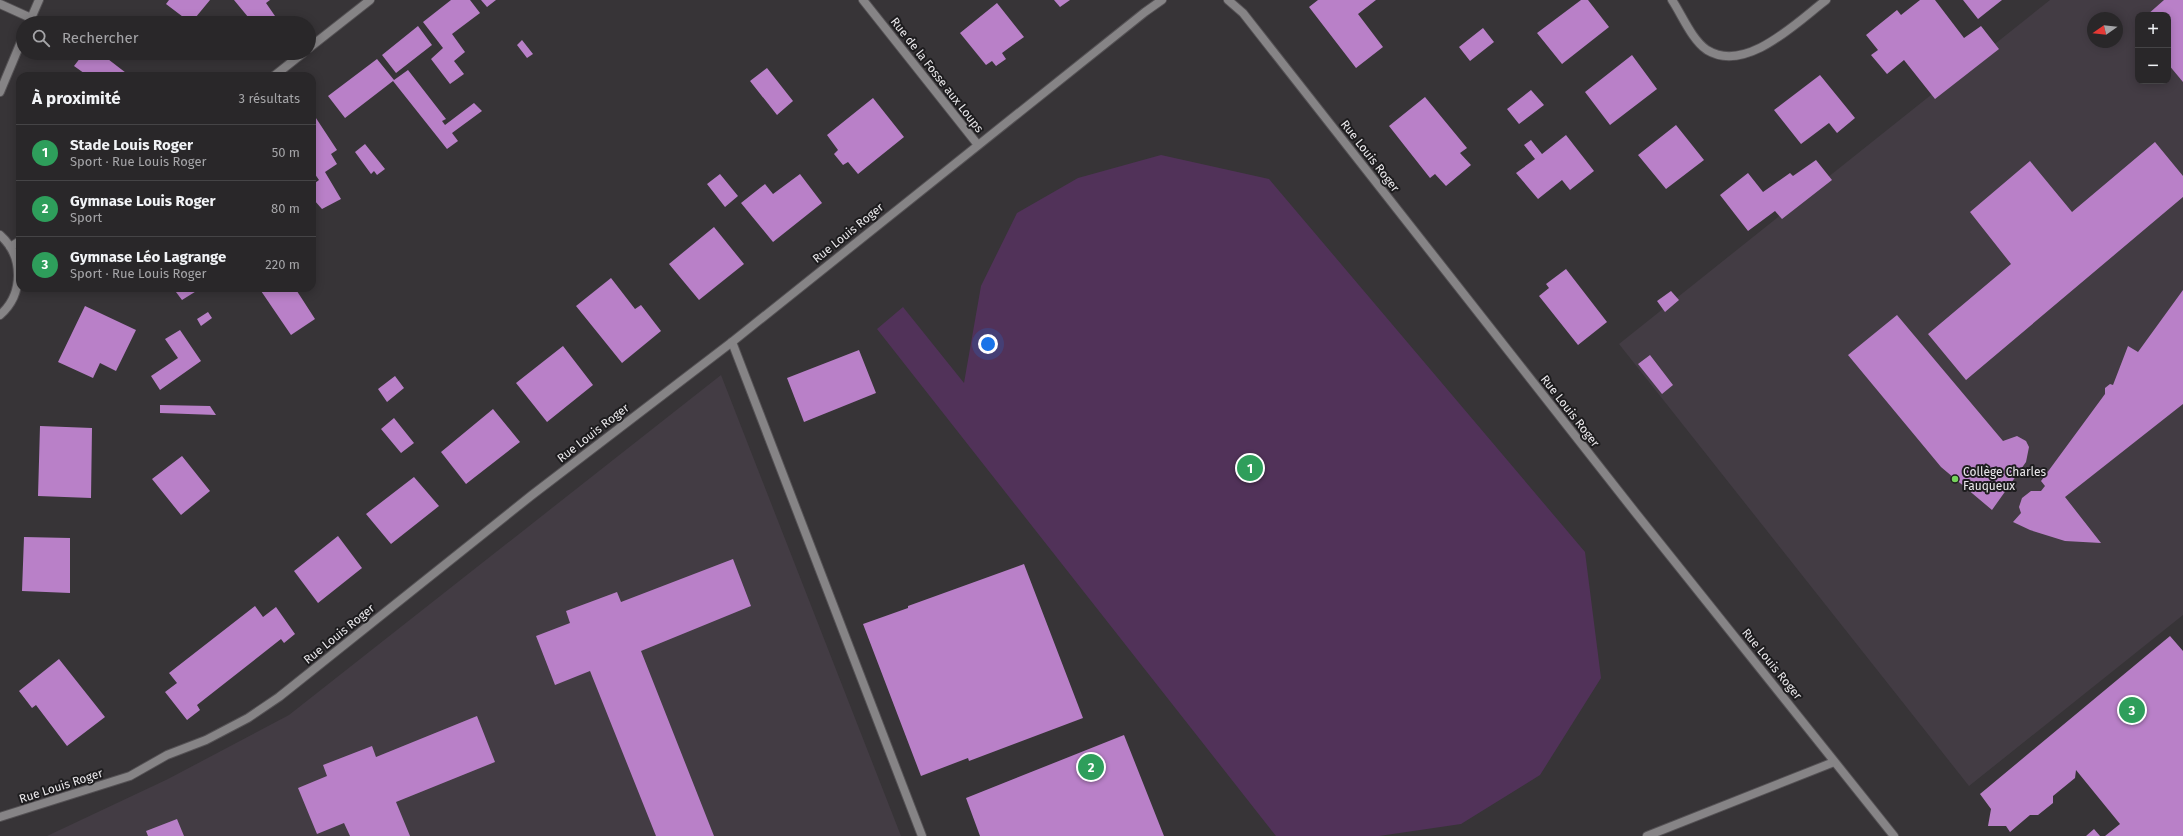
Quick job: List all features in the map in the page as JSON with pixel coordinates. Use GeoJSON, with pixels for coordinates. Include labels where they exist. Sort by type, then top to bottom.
{"type":"FeatureCollection","features":[{"type":"Feature","properties":{"kind":"street"},"geometry":{"type":"LineString","coordinates":[[32,16],[39,0]]}},
{"type":"Feature","properties":{"kind":"street"},"geometry":{"type":"LineString","coordinates":[[316,42],[370,0]]}},
{"type":"Feature","properties":{"kind":"street","name":"Rue de la Fosse aux Loups"},"geometry":{"type":"LineString","coordinates":[[863,0],[978,145]]}},
{"type":"Feature","properties":{"kind":"street","name":"Rue Louis Roger"},"geometry":{"type":"LineString","coordinates":[[0,817],[130,776],[167,755],[206,740],[248,718],[314,670],[532,495],[732,342],[1162,0]]}},
{"type":"Feature","properties":{"kind":"street","name":"Rue Louis Roger"},"geometry":{"type":"LineString","coordinates":[[1228,0],[1243,13],[1584,448],[1894,836]]}},
{"type":"Feature","properties":{"kind":"street"},"geometry":{"type":"LineString","coordinates":[[1672,0],[1697,39],[1707,50],[1721,55],[1733,56],[1748,54],[1766,45],[1826,0]]}},
{"type":"Feature","properties":{"kind":"street"},"geometry":{"type":"LineString","coordinates":[[0,4],[21,16]]}},
{"type":"Feature","properties":{"kind":"street"},"geometry":{"type":"LineString","coordinates":[[0,92],[16,54]]}},
{"type":"Feature","properties":{"kind":"street"},"geometry":{"type":"LineString","coordinates":[[279,72],[294,60]]}},
{"type":"Feature","properties":{"kind":"street"},"geometry":{"type":"LineString","coordinates":[[0,235],[10,247],[16,260]]}},
{"type":"Feature","properties":{"kind":"street"},"geometry":{"type":"LineString","coordinates":[[10,247],[16,243]]}},
{"type":"Feature","properties":{"kind":"street"},"geometry":{"type":"LineString","coordinates":[[0,315],[13,300],[16,289]]}},
{"type":"Feature","properties":{"kind":"street"},"geometry":{"type":"LineString","coordinates":[[732,342],[922,836]]}},
{"type":"Feature","properties":{"kind":"street"},"geometry":{"type":"LineString","coordinates":[[1647,836],[1834,762]]}},
{"type":"Feature","properties":{"kind":"shaded area","name":"Collège Charles Fauqueux"},"geometry":{"type":"Polygon","coordinates":[[[2050,0],[2183,0],[2183,615],[1969,786],[1619,344],[2050,0]]]}},
{"type":"Feature","properties":{"kind":"shaded area"},"geometry":{"type":"Polygon","coordinates":[[[1161,155],[1269,179],[1585,552],[1601,678],[1540,775],[1461,824],[1379,836],[1276,836],[877,329],[903,307],[964,383],[981,286],[1017,213],[1078,178],[1161,155]]]}},
{"type":"Feature","properties":{"kind":"shaded area"},"geometry":{"type":"Polygon","coordinates":[[[721,375],[901,836],[47,836],[168,779],[289,715],[721,375]]]}},
{"type":"Feature","properties":{"kind":"building"},"geometry":{"type":"Polygon","coordinates":[[[169,0],[210,0],[197,16],[182,16],[166,4],[169,0]]]}},
{"type":"Feature","properties":{"kind":"building"},"geometry":{"type":"Polygon","coordinates":[[[234,0],[270,0],[266,3],[275,16],[247,16],[234,0]]]}},
{"type":"Feature","properties":{"kind":"building"},"geometry":{"type":"Polygon","coordinates":[[[451,0],[470,0],[480,13],[452,34],[465,52],[454,61],[464,74],[450,84],[431,59],[443,48],[423,22],[451,0]]]}},
{"type":"Feature","properties":{"kind":"building"},"geometry":{"type":"Polygon","coordinates":[[[481,0],[496,0],[487,7],[481,0]]]}},
{"type":"Feature","properties":{"kind":"building"},"geometry":{"type":"Polygon","coordinates":[[[1054,0],[1070,0],[1060,7],[1054,0]]]}},
{"type":"Feature","properties":{"kind":"building"},"geometry":{"type":"Polygon","coordinates":[[[1318,0],[1376,0],[1358,14],[1383,47],[1356,68],[1309,7],[1318,0]]]}},
{"type":"Feature","properties":{"kind":"building"},"geometry":{"type":"Polygon","coordinates":[[[1581,0],[1588,0],[1609,27],[1562,64],[1537,33],[1581,0]]]}},
{"type":"Feature","properties":{"kind":"building"},"geometry":{"type":"Polygon","coordinates":[[[1920,0],[1935,0],[1964,38],[1981,26],[1999,49],[1935,99],[1904,60],[1887,74],[1871,55],[1878,50],[1866,35],[1897,10],[1901,15],[1920,0]]]}},
{"type":"Feature","properties":{"kind":"building"},"geometry":{"type":"Polygon","coordinates":[[[1963,0],[2002,0],[1978,19],[1963,0]]]}},
{"type":"Feature","properties":{"kind":"building"},"geometry":{"type":"Polygon","coordinates":[[[2164,0],[2183,0],[2183,82],[2171,68],[2171,12],[2150,12],[2164,0]]]}},
{"type":"Feature","properties":{"kind":"building"},"geometry":{"type":"Polygon","coordinates":[[[997,3],[1024,37],[1002,53],[1006,59],[996,66],[992,61],[986,65],[960,33],[997,3]]]}},
{"type":"Feature","properties":{"kind":"building"},"geometry":{"type":"Polygon","coordinates":[[[418,26],[432,45],[396,73],[382,55],[418,26]]]}},
{"type":"Feature","properties":{"kind":"building"},"geometry":{"type":"Polygon","coordinates":[[[1483,28],[1494,42],[1470,61],[1459,47],[1483,28]]]}},
{"type":"Feature","properties":{"kind":"building"},"geometry":{"type":"Polygon","coordinates":[[[522,40],[533,54],[527,58],[517,45],[522,40]]]}},
{"type":"Feature","properties":{"kind":"building"},"geometry":{"type":"Polygon","coordinates":[[[1632,55],[1657,89],[1610,125],[1585,92],[1632,55]]]}},
{"type":"Feature","properties":{"kind":"building"},"geometry":{"type":"Polygon","coordinates":[[[377,59],[394,80],[408,70],[446,119],[442,121],[445,125],[474,103],[482,111],[452,133],[458,141],[447,149],[393,81],[345,118],[328,96],[377,59]]]}},
{"type":"Feature","properties":{"kind":"building"},"geometry":{"type":"Polygon","coordinates":[[[79,60],[109,60],[125,72],[82,72],[74,66],[79,60]]]}},
{"type":"Feature","properties":{"kind":"building"},"geometry":{"type":"Polygon","coordinates":[[[767,68],[793,101],[777,115],[750,81],[767,68]]]}},
{"type":"Feature","properties":{"kind":"building"},"geometry":{"type":"Polygon","coordinates":[[[1820,75],[1855,118],[1837,133],[1829,123],[1801,144],[1774,110],[1820,75]]]}},
{"type":"Feature","properties":{"kind":"building"},"geometry":{"type":"Polygon","coordinates":[[[1531,90],[1544,105],[1519,124],[1507,109],[1531,90]]]}},
{"type":"Feature","properties":{"kind":"building"},"geometry":{"type":"Polygon","coordinates":[[[1425,97],[1467,148],[1460,153],[1471,165],[1446,186],[1435,174],[1430,178],[1389,126],[1425,97]]]}},
{"type":"Feature","properties":{"kind":"building"},"geometry":{"type":"Polygon","coordinates":[[[873,98],[904,137],[858,174],[848,162],[843,165],[834,154],[838,150],[827,135],[873,98]]]}},
{"type":"Feature","properties":{"kind":"building"},"geometry":{"type":"Polygon","coordinates":[[[316,118],[337,150],[331,154],[337,164],[325,172],[341,199],[322,209],[316,202],[316,182],[319,180],[316,176],[316,118]]]}},
{"type":"Feature","properties":{"kind":"building"},"geometry":{"type":"Polygon","coordinates":[[[1676,125],[1704,160],[1666,189],[1638,155],[1676,125]]]}},
{"type":"Feature","properties":{"kind":"building"},"geometry":{"type":"Polygon","coordinates":[[[1566,135],[1594,171],[1570,190],[1562,180],[1538,199],[1516,173],[1535,159],[1524,145],[1531,140],[1542,154],[1566,135]]]}},
{"type":"Feature","properties":{"kind":"building"},"geometry":{"type":"Polygon","coordinates":[[[2155,142],[2183,176],[2183,197],[1966,380],[1928,334],[2011,264],[1970,212],[2030,161],[2072,212],[2155,142]]]}},
{"type":"Feature","properties":{"kind":"building"},"geometry":{"type":"Polygon","coordinates":[[[365,144],[385,169],[377,175],[374,171],[371,174],[355,152],[365,144]]]}},
{"type":"Feature","properties":{"kind":"building"},"geometry":{"type":"Polygon","coordinates":[[[1816,160],[1832,180],[1782,219],[1775,211],[1748,231],[1720,195],[1748,173],[1763,192],[1790,173],[1793,176],[1816,160]]]}},
{"type":"Feature","properties":{"kind":"building"},"geometry":{"type":"Polygon","coordinates":[[[720,174],[738,196],[725,207],[707,184],[720,174]]]}},
{"type":"Feature","properties":{"kind":"building"},"geometry":{"type":"Polygon","coordinates":[[[800,174],[822,203],[773,242],[741,203],[765,184],[773,194],[800,174]]]}},
{"type":"Feature","properties":{"kind":"building"},"geometry":{"type":"Polygon","coordinates":[[[714,227],[744,264],[699,300],[669,264],[714,227]]]}},
{"type":"Feature","properties":{"kind":"building"},"geometry":{"type":"Polygon","coordinates":[[[1566,269],[1607,322],[1578,345],[1539,296],[1549,288],[1546,284],[1566,269]]]}},
{"type":"Feature","properties":{"kind":"building"},"geometry":{"type":"Polygon","coordinates":[[[611,278],[635,309],[641,305],[661,331],[622,363],[576,306],[611,278]]]}},
{"type":"Feature","properties":{"kind":"building"},"geometry":{"type":"Polygon","coordinates":[[[2183,290],[2183,404],[2065,497],[2101,543],[2065,541],[2030,530],[2013,522],[2021,513],[2019,507],[2022,498],[2031,491],[2041,491],[2045,486],[2041,481],[2105,394],[2105,388],[2110,384],[2113,385],[2128,346],[2138,352],[2183,290]]]}},
{"type":"Feature","properties":{"kind":"building"},"geometry":{"type":"Polygon","coordinates":[[[1671,291],[1679,300],[1665,312],[1657,301],[1671,291]]]}},
{"type":"Feature","properties":{"kind":"building"},"geometry":{"type":"Polygon","coordinates":[[[176,292],[195,292],[182,300],[176,292]]]}},
{"type":"Feature","properties":{"kind":"building"},"geometry":{"type":"Polygon","coordinates":[[[262,292],[298,292],[315,319],[291,335],[262,292]]]}},
{"type":"Feature","properties":{"kind":"building"},"geometry":{"type":"Polygon","coordinates":[[[85,306],[136,330],[116,371],[100,363],[93,378],[58,362],[85,306]]]}},
{"type":"Feature","properties":{"kind":"building"},"geometry":{"type":"Polygon","coordinates":[[[208,312],[212,318],[201,326],[197,319],[208,312]]]}},
{"type":"Feature","properties":{"kind":"building"},"geometry":{"type":"Polygon","coordinates":[[[1897,315],[2003,441],[2017,436],[2026,441],[2029,447],[2026,462],[1992,510],[1941,467],[1848,355],[1897,315]]]}},
{"type":"Feature","properties":{"kind":"building"},"geometry":{"type":"Polygon","coordinates":[[[180,330],[201,361],[160,390],[151,376],[178,358],[165,339],[180,330]]]}},
{"type":"Feature","properties":{"kind":"building"},"geometry":{"type":"Polygon","coordinates":[[[563,346],[593,385],[547,422],[516,383],[563,346]]]}},
{"type":"Feature","properties":{"kind":"building"},"geometry":{"type":"Polygon","coordinates":[[[859,350],[876,393],[804,422],[787,378],[859,350]]]}},
{"type":"Feature","properties":{"kind":"building"},"geometry":{"type":"Polygon","coordinates":[[[1650,355],[1673,385],[1662,394],[1638,364],[1650,355]]]}},
{"type":"Feature","properties":{"kind":"building"},"geometry":{"type":"Polygon","coordinates":[[[395,376],[404,388],[387,402],[378,389],[395,376]]]}},
{"type":"Feature","properties":{"kind":"building"},"geometry":{"type":"Polygon","coordinates":[[[160,405],[210,406],[216,415],[160,413],[160,405]]]}},
{"type":"Feature","properties":{"kind":"building"},"geometry":{"type":"Polygon","coordinates":[[[493,409],[520,442],[466,484],[441,452],[493,409]]]}},
{"type":"Feature","properties":{"kind":"building"},"geometry":{"type":"Polygon","coordinates":[[[394,418],[414,443],[401,453],[381,429],[394,418]]]}},
{"type":"Feature","properties":{"kind":"building"},"geometry":{"type":"Polygon","coordinates":[[[40,426],[92,428],[91,498],[38,496],[40,426]]]}},
{"type":"Feature","properties":{"kind":"building"},"geometry":{"type":"Polygon","coordinates":[[[182,456],[210,491],[181,515],[152,479],[182,456]]]}},
{"type":"Feature","properties":{"kind":"building"},"geometry":{"type":"Polygon","coordinates":[[[414,477],[439,506],[391,544],[366,514],[414,477]]]}},
{"type":"Feature","properties":{"kind":"building"},"geometry":{"type":"Polygon","coordinates":[[[338,536],[362,568],[318,603],[294,571],[338,536]]]}},
{"type":"Feature","properties":{"kind":"building"},"geometry":{"type":"Polygon","coordinates":[[[24,537],[70,538],[70,593],[22,591],[24,537]]]}},
{"type":"Feature","properties":{"kind":"building"},"geometry":{"type":"Polygon","coordinates":[[[733,559],[751,606],[641,651],[714,836],[656,836],[590,671],[555,685],[536,636],[570,623],[566,611],[617,592],[621,602],[733,559]]]}},
{"type":"Feature","properties":{"kind":"building"},"geometry":{"type":"Polygon","coordinates":[[[1024,564],[1083,718],[969,761],[968,758],[921,776],[863,624],[1024,564]]]}},
{"type":"Feature","properties":{"kind":"building"},"geometry":{"type":"Polygon","coordinates":[[[255,606],[263,617],[276,607],[295,634],[284,643],[281,639],[197,705],[200,710],[187,720],[165,692],[177,683],[169,673],[255,606]]]}},
{"type":"Feature","properties":{"kind":"building"},"geometry":{"type":"Polygon","coordinates":[[[2170,636],[2183,651],[2183,836],[2105,836],[2120,824],[2076,770],[2075,778],[2053,796],[2053,803],[2038,815],[2030,815],[2010,832],[2006,826],[1988,826],[1991,809],[1980,794],[2170,636]]]}},
{"type":"Feature","properties":{"kind":"building"},"geometry":{"type":"Polygon","coordinates":[[[59,659],[105,717],[67,746],[36,705],[32,708],[19,691],[59,659]]]}},
{"type":"Feature","properties":{"kind":"building"},"geometry":{"type":"Polygon","coordinates":[[[477,716],[495,762],[396,802],[410,836],[350,836],[344,823],[317,834],[298,788],[327,776],[323,765],[372,746],[376,757],[477,716]]]}},
{"type":"Feature","properties":{"kind":"building"},"geometry":{"type":"Polygon","coordinates":[[[1124,735],[1164,836],[980,836],[966,798],[1124,735]]]}},
{"type":"Feature","properties":{"kind":"building"},"geometry":{"type":"Polygon","coordinates":[[[177,819],[184,836],[148,836],[146,831],[177,819]]]}},
{"type":"Feature","properties":{"kind":"building"},"geometry":{"type":"Polygon","coordinates":[[[2094,829],[2100,836],[2086,836],[2094,829]]]}},
{"type":"Feature","properties":{"kind":"place","name":"Stade Louis Roger"},"geometry":{"type":"Point","coordinates":[1250,468]}},
{"type":"Feature","properties":{"kind":"place","name":"Collège Charles Fauqueux"},"geometry":{"type":"Point","coordinates":[1955,479]}},
{"type":"Feature","properties":{"kind":"place","name":"Gymnase Léo Lagrange"},"geometry":{"type":"Point","coordinates":[2132,710]}},
{"type":"Feature","properties":{"kind":"place","name":"Gymnase Louis Roger"},"geometry":{"type":"Point","coordinates":[1091,767]}}]}
